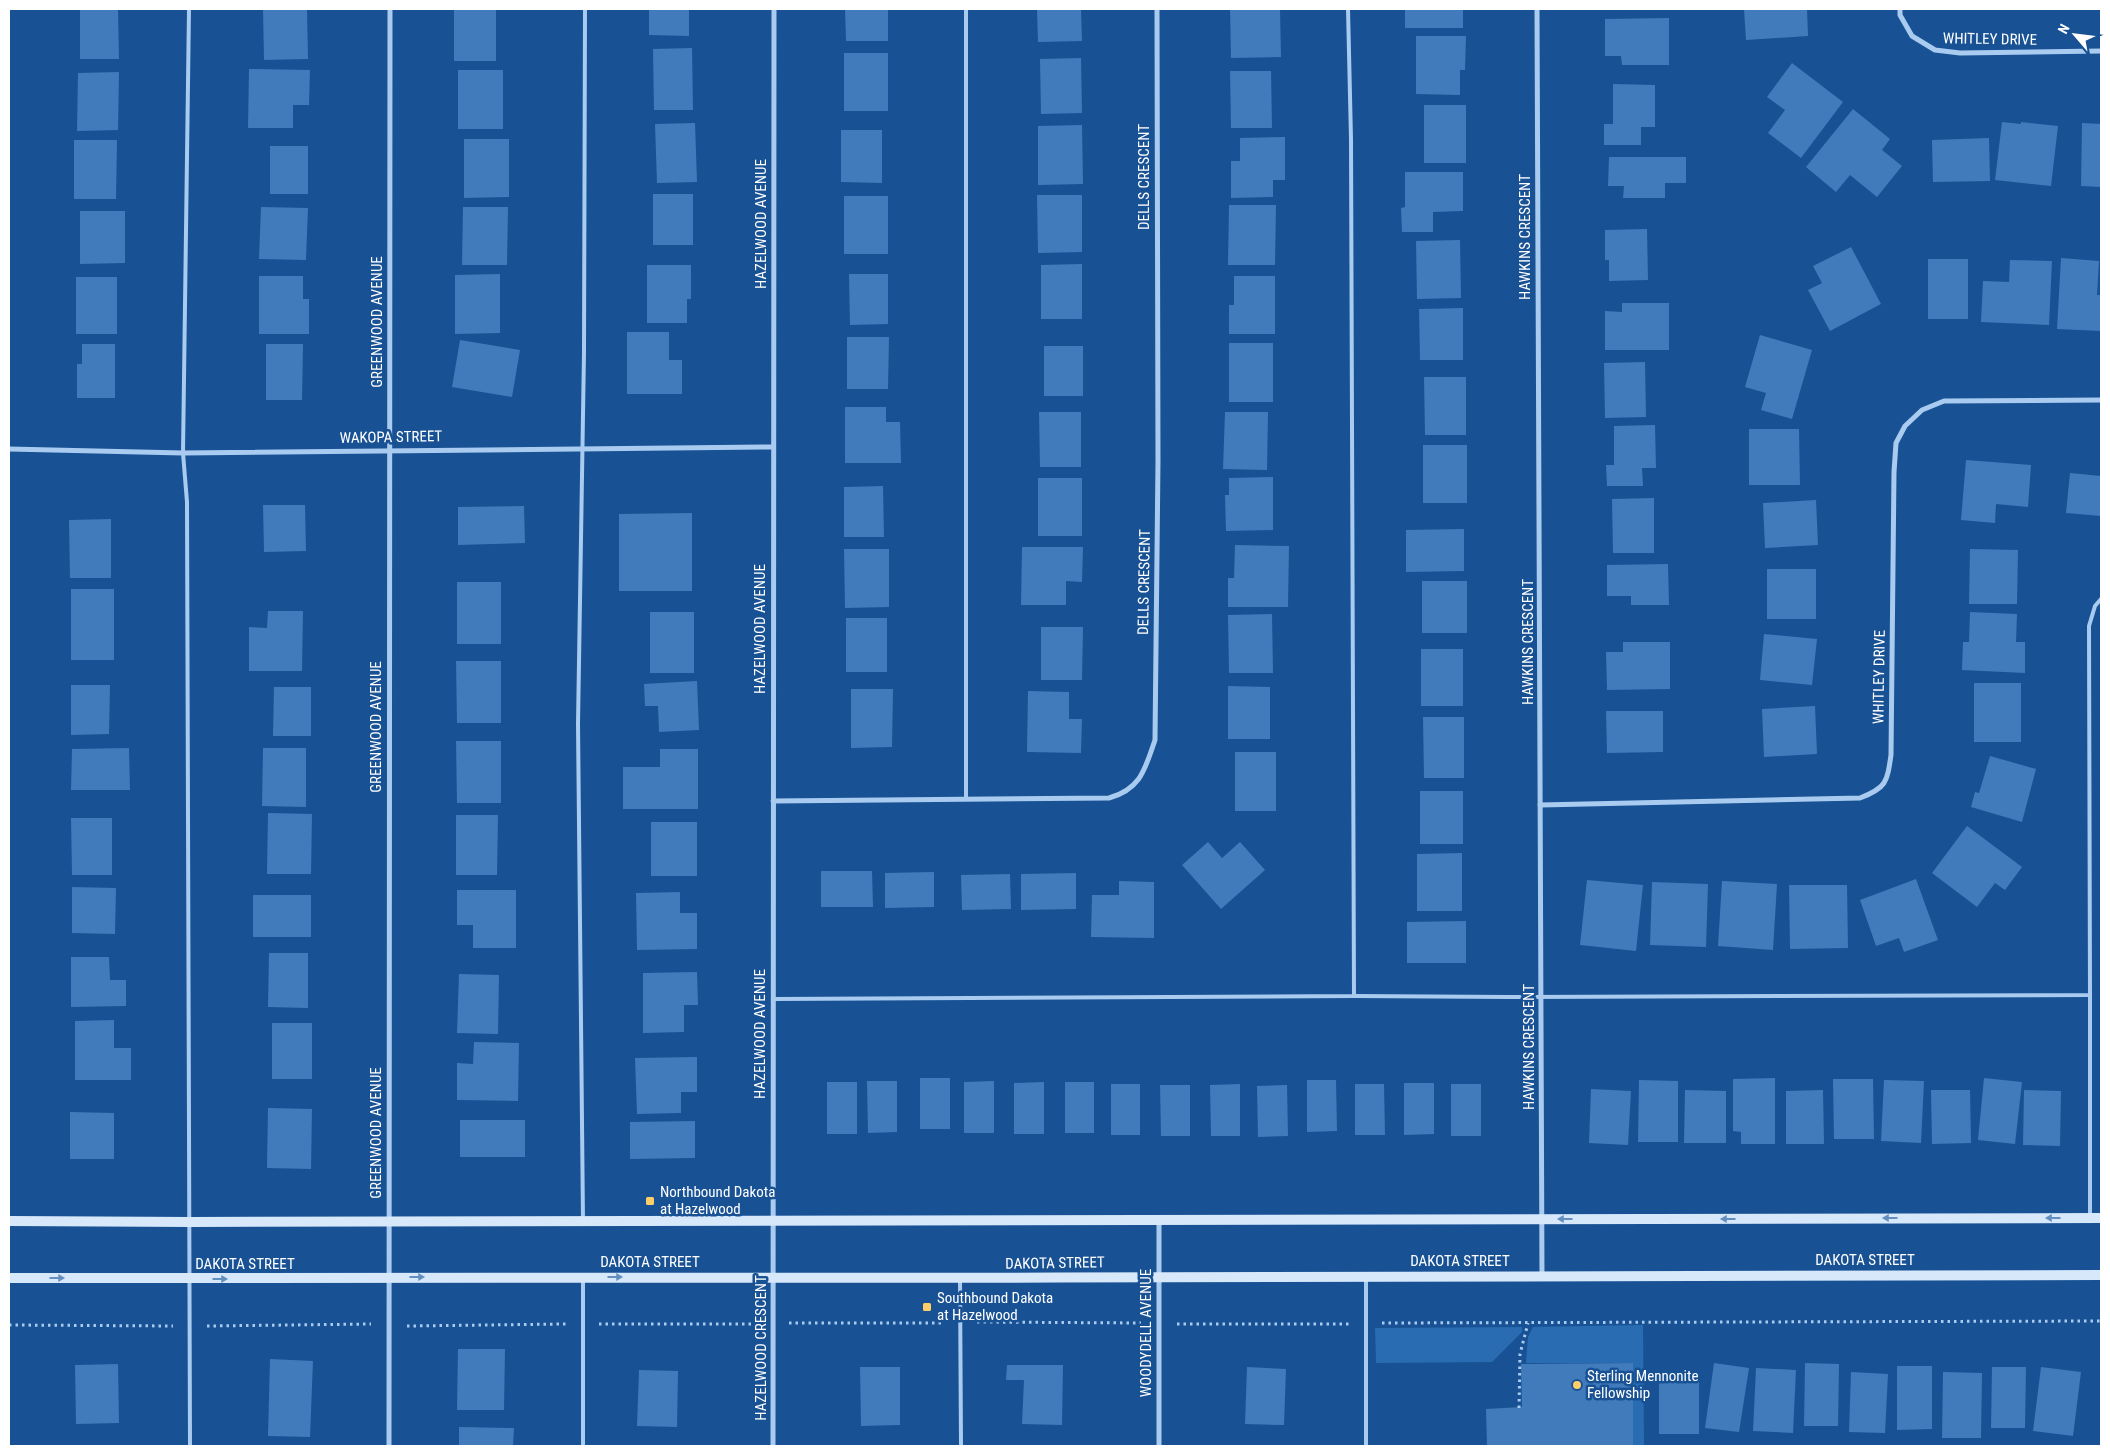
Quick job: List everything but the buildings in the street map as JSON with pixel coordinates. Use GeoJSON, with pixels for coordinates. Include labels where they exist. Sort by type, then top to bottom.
{"type":"FeatureCollection","features":[{"type":"Feature","properties":{"kind":"main road"},"geometry":{"type":"LineString","coordinates":[[9,1220],[191,1222],[2101,1218]]}},
{"type":"Feature","properties":{"kind":"main road","name":"DAKOTA STREET"},"geometry":{"type":"LineString","coordinates":[[9,1278],[773,1277],[960,1279],[1159,1276],[2101,1275]]}},
{"type":"Feature","properties":{"kind":"street","name":"GREENWOOD AVENUE"},"geometry":{"type":"LineString","coordinates":[[389,1446],[390,9]]}},
{"type":"Feature","properties":{"kind":"street","name":"HAZELWOOD AVENUE"},"geometry":{"type":"LineString","coordinates":[[773,1249],[774,9]]}},
{"type":"Feature","properties":{"kind":"street","name":"DELLS CRESCENT"},"geometry":{"type":"LineString","coordinates":[[773,801],[1109,798],[1123,794],[1137,783],[1146,767],[1155,740],[1158,461],[1157,9]]}},
{"type":"Feature","properties":{"kind":"street","name":"HAWKINS CRESCENT"},"geometry":{"type":"LineString","coordinates":[[1537,9],[1542,1276]]}},
{"type":"Feature","properties":{"kind":"street","name":"WHITLEY DRIVE"},"geometry":{"type":"LineString","coordinates":[[1900,9],[1900,15],[1912,36],[1935,50],[1960,53],[2101,51]]}},
{"type":"Feature","properties":{"kind":"street","name":"WHITLEY DRIVE"},"geometry":{"type":"LineString","coordinates":[[1540,806],[1860,798],[1878,791],[1888,775],[1891,755],[1894,472],[1896,443],[1905,426],[1922,410],[1944,401],[2101,400]]}},
{"type":"Feature","properties":{"kind":"street","name":"WAKOPA STREET"},"geometry":{"type":"LineString","coordinates":[[9,449],[183,453],[773,447]]}},
{"type":"Feature","properties":{"kind":"street","name":"WOODYDELL AVENUE"},"geometry":{"type":"LineString","coordinates":[[1159,1220],[1159,1446]]}},
{"type":"Feature","properties":{"kind":"street","name":"HAZELWOOD CRESCENT"},"geometry":{"type":"LineString","coordinates":[[773,1249],[773,1446]]}},
{"type":"Feature","properties":{"kind":"lane"},"geometry":{"type":"LineString","coordinates":[[189,9],[183,453],[187,512],[191,1222],[190,1446]]}},
{"type":"Feature","properties":{"kind":"lane"},"geometry":{"type":"LineString","coordinates":[[583,1221],[578,734],[585,9]]}},
{"type":"Feature","properties":{"kind":"lane"},"geometry":{"type":"LineString","coordinates":[[966,9],[966,799]]}},
{"type":"Feature","properties":{"kind":"lane"},"geometry":{"type":"LineString","coordinates":[[1348,9],[1351,159],[1354,996]]}},
{"type":"Feature","properties":{"kind":"lane"},"geometry":{"type":"LineString","coordinates":[[2090,1218],[2089,626],[2095,606],[2101,599]]}},
{"type":"Feature","properties":{"kind":"lane"},"geometry":{"type":"LineString","coordinates":[[773,999],[2090,995]]}},
{"type":"Feature","properties":{"kind":"lane"},"geometry":{"type":"LineString","coordinates":[[1366,1277],[1366,1446]]}},
{"type":"Feature","properties":{"kind":"lane"},"geometry":{"type":"LineString","coordinates":[[583,1278],[583,1446]]}},
{"type":"Feature","properties":{"kind":"lane"},"geometry":{"type":"LineString","coordinates":[[960,1279],[960,1446]]}},
{"type":"Feature","properties":{"kind":"path"},"geometry":{"type":"LineString","coordinates":[[9,1325],[389,1324],[418,1326],[961,1322],[1366,1324],[2101,1321]]}},
{"type":"Feature","properties":{"kind":"path"},"geometry":{"type":"LineString","coordinates":[[1519,1408],[1520,1354],[1528,1323]]}},
{"type":"Feature","properties":{"kind":"shaded area"},"geometry":{"type":"Polygon","coordinates":[[[1643,1325],[1644,1446],[1633,1446],[1632,1363],[1526,1363],[1528,1337],[1533,1327],[1643,1325]]]}},
{"type":"Feature","properties":{"kind":"shaded area"},"geometry":{"type":"Polygon","coordinates":[[[1522,1327],[1522,1332],[1492,1362],[1376,1363],[1375,1328],[1522,1327]]]}},
{"type":"Feature","properties":{"kind":"place","name":"Northbound Dakota at Hazelwood"},"geometry":{"type":"Point","coordinates":[650,1201]}},
{"type":"Feature","properties":{"kind":"place","name":"Southbound Dakota at Hazelwood"},"geometry":{"type":"Point","coordinates":[927,1307]}},
{"type":"Feature","properties":{"kind":"place","name":"Sterling Mennonite Fellowship"},"geometry":{"type":"Point","coordinates":[1577,1385]}}]}
